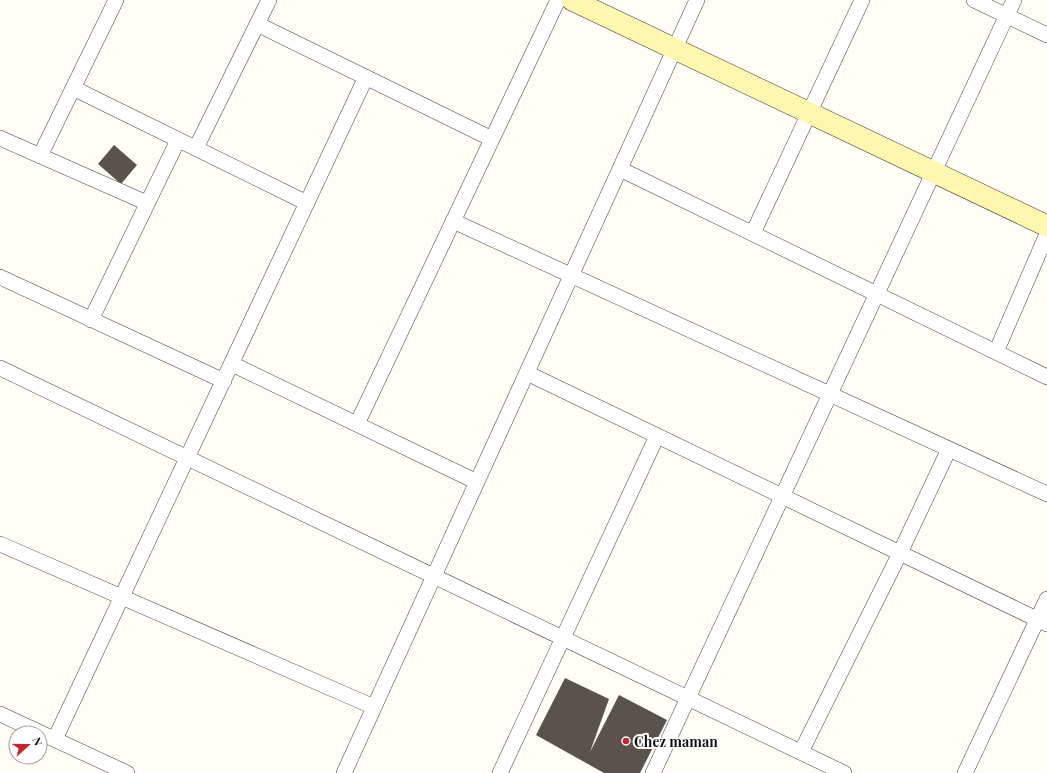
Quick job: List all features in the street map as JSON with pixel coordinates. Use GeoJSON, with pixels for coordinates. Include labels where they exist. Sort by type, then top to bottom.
{"type":"FeatureCollection","features":[{"type":"Feature","properties":{"kind":"street"},"geometry":{"type":"LineString","coordinates":[[40,156],[116,0]]}},
{"type":"Feature","properties":{"kind":"street"},"geometry":{"type":"LineString","coordinates":[[196,148],[269,0]]}},
{"type":"Feature","properties":{"kind":"street"},"geometry":{"type":"LineString","coordinates":[[357,424],[558,0]]}},
{"type":"Feature","properties":{"kind":"street"},"geometry":{"type":"LineString","coordinates":[[572,0],[1047,226]]}},
{"type":"Feature","properties":{"kind":"street"},"geometry":{"type":"LineString","coordinates":[[344,773],[697,0]]}},
{"type":"Feature","properties":{"kind":"street"},"geometry":{"type":"LineString","coordinates":[[753,233],[862,0]]}},
{"type":"Feature","properties":{"kind":"street"},"geometry":{"type":"LineString","coordinates":[[974,0],[1047,35]]}},
{"type":"Feature","properties":{"kind":"street"},"geometry":{"type":"LineString","coordinates":[[653,773],[1014,0]]}},
{"type":"Feature","properties":{"kind":"street"},"geometry":{"type":"LineString","coordinates":[[257,24],[492,139]]}},
{"type":"Feature","properties":{"kind":"street"},"geometry":{"type":"LineString","coordinates":[[55,740],[366,77]]}},
{"type":"Feature","properties":{"kind":"street"},"geometry":{"type":"LineString","coordinates":[[73,88],[307,203]]}},
{"type":"Feature","properties":{"kind":"street"},"geometry":{"type":"LineString","coordinates":[[0,138],[147,203]]}},
{"type":"Feature","properties":{"kind":"street"},"geometry":{"type":"LineString","coordinates":[[91,320],[178,140]]}},
{"type":"Feature","properties":{"kind":"street"},"geometry":{"type":"LineString","coordinates":[[620,169],[1047,377]]}},
{"type":"Feature","properties":{"kind":"street"},"geometry":{"type":"LineString","coordinates":[[453,221],[1047,494]]}},
{"type":"Feature","properties":{"kind":"street"},"geometry":{"type":"LineString","coordinates":[[996,352],[1047,234]]}},
{"type":"Feature","properties":{"kind":"street"},"geometry":{"type":"LineString","coordinates":[[0,277],[224,381]]}},
{"type":"Feature","properties":{"kind":"street"},"geometry":{"type":"LineString","coordinates":[[232,364],[477,482]]}},
{"type":"Feature","properties":{"kind":"street"},"geometry":{"type":"LineString","coordinates":[[0,368],[844,773]]}},
{"type":"Feature","properties":{"kind":"street"},"geometry":{"type":"LineString","coordinates":[[527,373],[1042,622]]}},
{"type":"Feature","properties":{"kind":"street"},"geometry":{"type":"LineString","coordinates":[[500,773],[657,436]]}},
{"type":"Feature","properties":{"kind":"street"},"geometry":{"type":"LineString","coordinates":[[801,752],[900,553],[949,449]]}},
{"type":"Feature","properties":{"kind":"street"},"geometry":{"type":"LineString","coordinates":[[0,544],[374,707]]}},
{"type":"Feature","properties":{"kind":"street"},"geometry":{"type":"LineString","coordinates":[[965,773],[1042,622],[1047,600]]}},
{"type":"Feature","properties":{"kind":"street"},"geometry":{"type":"LineString","coordinates":[[0,714],[127,773]]}},
{"type":"Feature","properties":{"kind":"building"},"geometry":{"type":"Polygon","coordinates":[[[114,145],[137,165],[121,184],[98,164],[114,145]]]}},
{"type":"Feature","properties":{"kind":"building"},"geometry":{"type":"Polygon","coordinates":[[[565,678],[609,699],[590,752],[619,695],[667,720],[640,773],[604,773],[536,735],[565,678]]]}},
{"type":"Feature","properties":{"kind":"place","name":"Chez maman"},"geometry":{"type":"Point","coordinates":[626,741]}}]}
